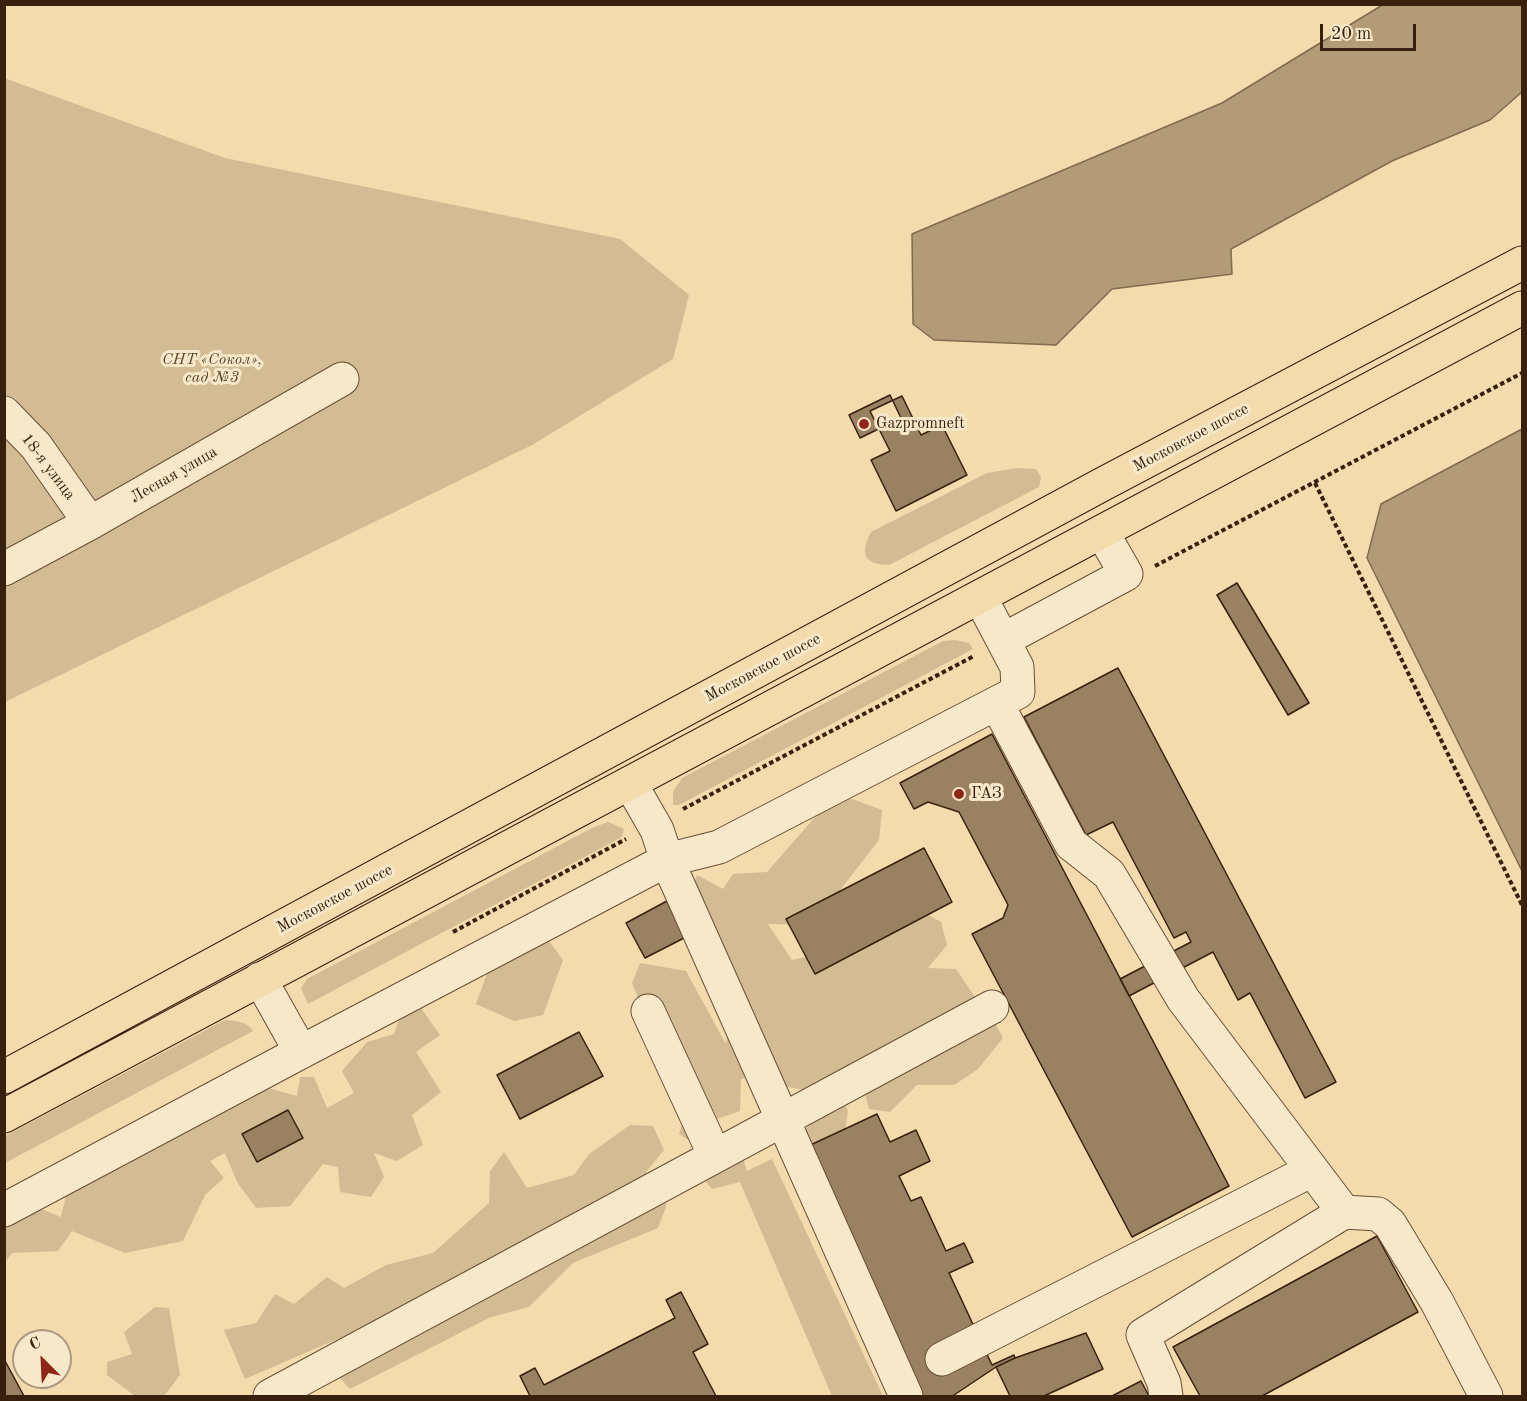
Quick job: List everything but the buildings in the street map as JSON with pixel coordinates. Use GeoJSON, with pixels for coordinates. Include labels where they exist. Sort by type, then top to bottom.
{"type":"FeatureCollection","features":[{"type":"Feature","properties":{"kind":"main road","name":"Московское шоссе"},"geometry":{"type":"LineString","coordinates":[[4,1077],[1103,484],[1522,263]]}},
{"type":"Feature","properties":{"kind":"main road"},"geometry":{"type":"LineString","coordinates":[[4,1116],[1522,308]]}},
{"type":"Feature","properties":{"kind":"street","name":"Лесная улица"},"geometry":{"type":"LineString","coordinates":[[4,570],[342,379]]}},
{"type":"Feature","properties":{"kind":"street","name":"18-я улица"},"geometry":{"type":"LineString","coordinates":[[4,412],[36,446],[90,523]]}},
{"type":"Feature","properties":{"kind":"street"},"geometry":{"type":"LineString","coordinates":[[1003,640],[1126,574],[1102,532]]}},
{"type":"Feature","properties":{"kind":"street"},"geometry":{"type":"LineString","coordinates":[[4,1210],[667,860],[719,847],[1018,692],[1017,666],[980,597]]}},
{"type":"Feature","properties":{"kind":"street"},"geometry":{"type":"LineString","coordinates":[[997,704],[1071,844],[1109,874],[1183,999],[1344,1212]]}},
{"type":"Feature","properties":{"kind":"street"},"geometry":{"type":"LineString","coordinates":[[630,783],[654,825],[667,860],[906,1396]]}},
{"type":"Feature","properties":{"kind":"street"},"geometry":{"type":"LineString","coordinates":[[260,979],[301,1052]]}},
{"type":"Feature","properties":{"kind":"street"},"geometry":{"type":"LineString","coordinates":[[270,1396],[992,1007]]}},
{"type":"Feature","properties":{"kind":"street"},"geometry":{"type":"LineString","coordinates":[[648,1011],[716,1156]]}},
{"type":"Feature","properties":{"kind":"street"},"geometry":{"type":"LineString","coordinates":[[942,1359],[1312,1170]]}},
{"type":"Feature","properties":{"kind":"street"},"geometry":{"type":"LineString","coordinates":[[1166,1396],[1164,1383],[1143,1335],[1344,1212],[1378,1214],[1390,1224],[1437,1302],[1486,1396]]}},
{"type":"Feature","properties":{"kind":"path"},"geometry":{"type":"LineString","coordinates":[[1126,574],[1161,564],[1522,373]]}},
{"type":"Feature","properties":{"kind":"path"},"geometry":{"type":"LineString","coordinates":[[1315,483],[1522,905]]}},
{"type":"Feature","properties":{"kind":"path"},"geometry":{"type":"LineString","coordinates":[[442,938],[1003,640]]}},
{"type":"Feature","properties":{"kind":"green space","name":"СНТ «Сокол», сад №3"},"geometry":{"type":"Polygon","coordinates":[[[4,78],[225,158],[620,239],[689,295],[673,359],[532,445],[5,702],[4,78]]]}},
{"type":"Feature","properties":{"kind":"green space"},"geometry":{"type":"Polygon","coordinates":[[[1017,468],[1036,469],[1041,477],[1039,487],[889,565],[874,563],[866,556],[866,546],[871,532],[987,473],[1017,468]]]}},
{"type":"Feature","properties":{"kind":"green space"},"geometry":{"type":"Polygon","coordinates":[[[955,640],[969,643],[973,649],[679,805],[673,805],[673,792],[682,778],[943,641],[955,640]]]}},
{"type":"Feature","properties":{"kind":"green space"},"geometry":{"type":"Polygon","coordinates":[[[847,797],[882,810],[879,840],[813,925],[768,924],[792,960],[855,946],[914,907],[941,922],[947,945],[928,968],[956,969],[977,1000],[804,1090],[783,1086],[767,1069],[741,1079],[740,1111],[717,1119],[720,1131],[737,1140],[747,1171],[772,1159],[883,1396],[832,1396],[740,1182],[712,1189],[699,1174],[703,1149],[679,1134],[686,1112],[632,983],[640,963],[686,971],[726,1044],[733,994],[686,908],[697,875],[723,889],[733,874],[767,872],[816,816],[847,797]]]}},
{"type":"Feature","properties":{"kind":"green space"},"geometry":{"type":"Polygon","coordinates":[[[608,822],[624,829],[622,837],[308,1004],[301,988],[307,979],[592,828],[608,822]]]}},
{"type":"Feature","properties":{"kind":"green space"},"geometry":{"type":"Polygon","coordinates":[[[543,933],[563,960],[543,1015],[514,1021],[476,1004],[490,965],[543,933]]]}},
{"type":"Feature","properties":{"kind":"green space"},"geometry":{"type":"Polygon","coordinates":[[[421,1008],[440,1035],[416,1052],[441,1092],[412,1115],[423,1145],[397,1161],[374,1153],[384,1177],[371,1197],[340,1192],[338,1167],[323,1164],[290,1206],[256,1208],[237,1182],[225,1153],[210,1161],[224,1178],[205,1195],[183,1241],[125,1253],[72,1231],[58,1251],[12,1253],[5,1262],[5,1216],[29,1204],[61,1217],[67,1191],[268,1088],[297,1096],[300,1077],[314,1077],[327,1108],[354,1093],[342,1071],[367,1042],[394,1034],[402,1011],[421,1008]],[[288,1110],[242,1134],[257,1162],[303,1139],[288,1110]]]}},
{"type":"Feature","properties":{"kind":"green space"},"geometry":{"type":"Polygon","coordinates":[[[993,1019],[1003,1038],[978,1069],[954,1085],[917,1085],[890,1112],[869,1109],[864,1090],[993,1019]]]}},
{"type":"Feature","properties":{"kind":"green space"},"geometry":{"type":"Polygon","coordinates":[[[225,1020],[244,1023],[253,1031],[5,1163],[5,1136],[225,1020]]]}},
{"type":"Feature","properties":{"kind":"green space"},"geometry":{"type":"Polygon","coordinates":[[[842,1103],[848,1110],[845,1132],[860,1194],[781,1126],[807,1128],[809,1123],[842,1103]]]}},
{"type":"Feature","properties":{"kind":"green space"},"geometry":{"type":"Polygon","coordinates":[[[630,1125],[653,1126],[664,1150],[646,1172],[667,1194],[666,1207],[658,1228],[573,1263],[529,1307],[491,1317],[350,1389],[321,1358],[343,1347],[340,1338],[245,1379],[224,1330],[256,1323],[275,1294],[294,1304],[327,1277],[344,1288],[386,1265],[433,1253],[489,1203],[490,1171],[504,1152],[527,1188],[574,1175],[589,1154],[630,1125]]]}},
{"type":"Feature","properties":{"kind":"green space"},"geometry":{"type":"Polygon","coordinates":[[[155,1307],[169,1308],[180,1375],[164,1396],[135,1396],[107,1375],[107,1362],[132,1354],[124,1332],[155,1307]]]}},
{"type":"Feature","properties":{"kind":"shaded area"},"geometry":{"type":"Polygon","coordinates":[[[1384,4],[1522,5],[1522,92],[1490,120],[1392,161],[1231,249],[1232,274],[1112,289],[1056,345],[934,340],[913,324],[912,234],[1222,103],[1384,4]]]}},
{"type":"Feature","properties":{"kind":"shaded area"},"geometry":{"type":"Polygon","coordinates":[[[1522,429],[1522,871],[1367,558],[1381,504],[1522,429]]]}},
{"type":"Feature","properties":{"kind":"place","name":"Gazpromneft"},"geometry":{"type":"Point","coordinates":[864,424]}},
{"type":"Feature","properties":{"kind":"place","name":"ГАЗ"},"geometry":{"type":"Point","coordinates":[959,794]}}]}
